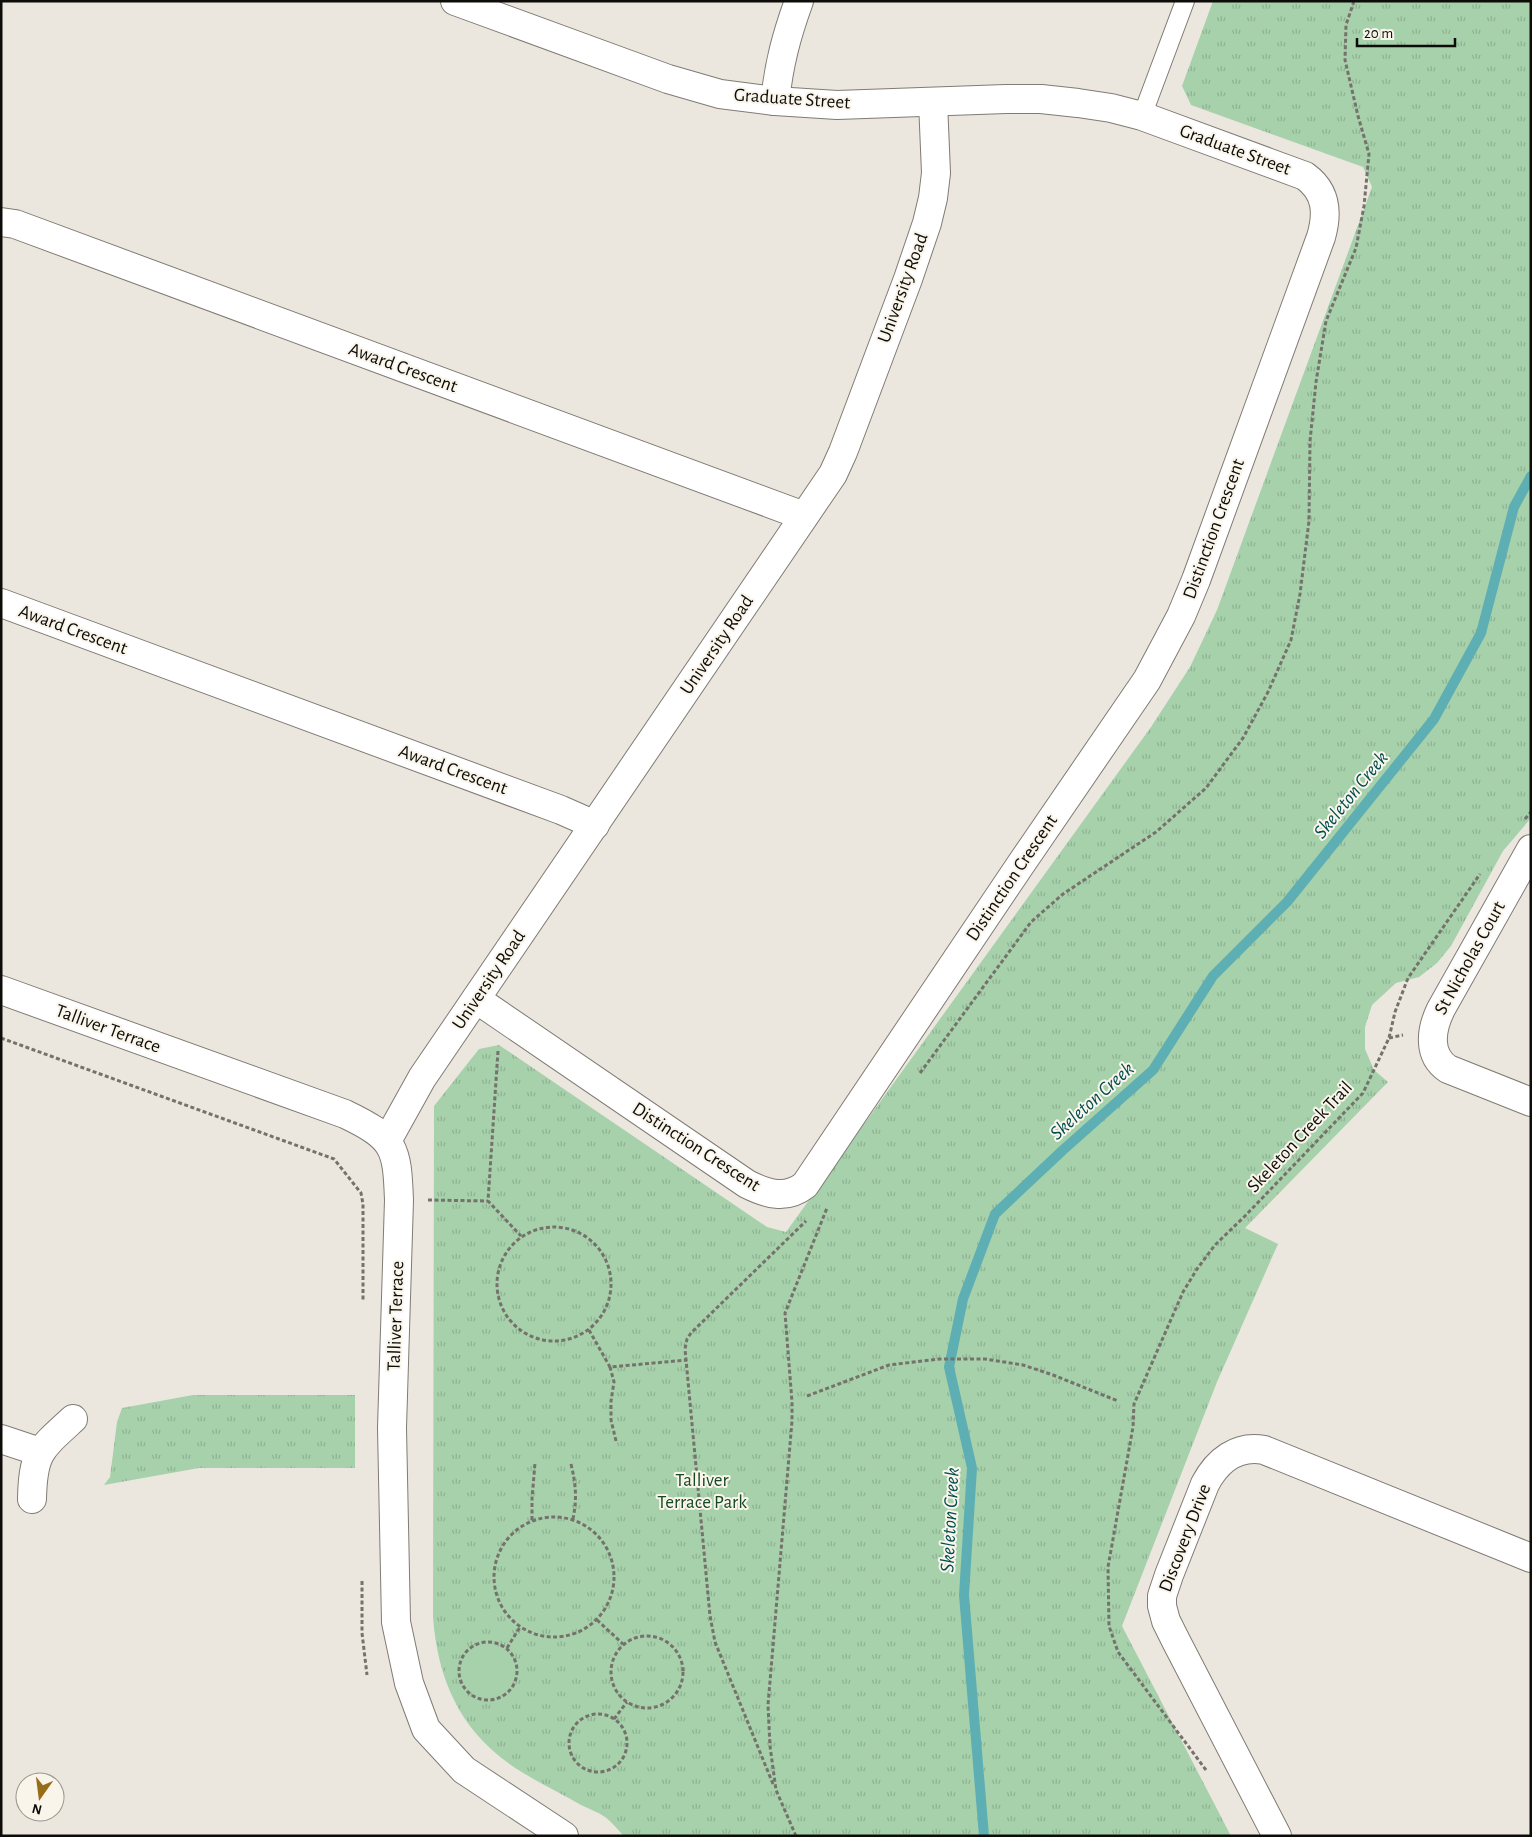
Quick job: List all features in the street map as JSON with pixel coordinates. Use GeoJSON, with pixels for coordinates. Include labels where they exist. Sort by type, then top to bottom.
{"type":"FeatureCollection","features":[{"type":"Feature","properties":{"kind":"street","name":"Graduate Street"},"geometry":{"type":"LineString","coordinates":[[455,1],[668,79],[720,94],[775,101],[837,105],[1041,99],[1111,108],[1142,116],[1305,176],[1314,183],[1321,194]]}},
{"type":"Feature","properties":{"kind":"street"},"geometry":{"type":"LineString","coordinates":[[775,101],[779,64],[799,1]]}},
{"type":"Feature","properties":{"kind":"street","name":"University Road"},"geometry":{"type":"LineString","coordinates":[[387,1141],[422,1078],[833,474],[843,452],[927,223],[936,173],[933,102]]}},
{"type":"Feature","properties":{"kind":"street","name":"Distinction Crescent"},"geometry":{"type":"LineString","coordinates":[[476,998],[747,1184],[773,1194],[786,1195],[797,1191],[805,1185],[1020,864],[1147,680],[1165,649],[1196,580],[1321,238],[1326,221],[1321,194]]}},
{"type":"Feature","properties":{"kind":"street","name":"Award Crescent"},"geometry":{"type":"LineString","coordinates":[[1,222],[15,224],[804,516]]}},
{"type":"Feature","properties":{"kind":"street","name":"Award Crescent"},"geometry":{"type":"LineString","coordinates":[[1,604],[562,810],[595,825]]}},
{"type":"Feature","properties":{"kind":"street","name":"St Nicholas Court"},"geometry":{"type":"LineString","coordinates":[[1525,837],[1441,1010],[1434,1028],[1432,1041],[1442,1065],[1448,1069],[1531,1102]]}},
{"type":"Feature","properties":{"kind":"street","name":"Talliver Terrace"},"geometry":{"type":"LineString","coordinates":[[1,990],[345,1114],[368,1125],[387,1141],[394,1152],[398,1166],[399,1200],[392,1428],[396,1622],[409,1682],[426,1729],[464,1770],[564,1836]]}},
{"type":"Feature","properties":{"kind":"street"},"geometry":{"type":"LineString","coordinates":[[32,1499],[32,1478],[35,1462],[40,1452],[73,1419]]}},
{"type":"Feature","properties":{"kind":"street"},"geometry":{"type":"LineString","coordinates":[[1,1439],[40,1452]]}},
{"type":"Feature","properties":{"kind":"street","name":"Discovery Drive"},"geometry":{"type":"LineString","coordinates":[[1277,1836],[1176,1641],[1166,1621],[1162,1606],[1162,1596],[1169,1575],[1205,1484],[1212,1472],[1224,1459],[1237,1452],[1264,1450],[1531,1558]]}},
{"type":"Feature","properties":{"kind":"lane"},"geometry":{"type":"LineString","coordinates":[[1142,116],[1185,1]]}},
{"type":"Feature","properties":{"kind":"path"},"geometry":{"type":"LineString","coordinates":[[920,1074],[1031,922],[1063,894],[1156,832],[1206,788],[1243,738],[1268,692],[1291,640],[1300,594],[1309,521],[1310,441],[1316,382],[1326,321],[1356,248],[1364,206],[1369,154],[1345,60],[1346,25],[1354,1]]}},
{"type":"Feature","properties":{"kind":"path"},"geometry":{"type":"LineString","coordinates":[[1525,837],[1531,812]]}},
{"type":"Feature","properties":{"kind":"path","name":"Skeleton Creek Trail"},"geometry":{"type":"LineString","coordinates":[[1134,1404],[1183,1292],[1197,1269],[1216,1245],[1363,1093],[1389,1038],[1395,1012],[1408,978],[1473,882],[1485,868]]}},
{"type":"Feature","properties":{"kind":"path"},"geometry":{"type":"LineString","coordinates":[[512,1024],[501,1040],[497,1056],[488,1201],[521,1236]]}},
{"type":"Feature","properties":{"kind":"path"},"geometry":{"type":"LineString","coordinates":[[1,1038],[334,1160],[361,1193],[363,1204],[363,1303]]}},
{"type":"Feature","properties":{"kind":"path"},"geometry":{"type":"LineString","coordinates":[[776,1790],[770,1746],[768,1705],[792,1421],[785,1313],[829,1202]]}},
{"type":"Feature","properties":{"kind":"path"},"geometry":{"type":"LineString","coordinates":[[796,1836],[716,1642],[710,1616],[685,1349],[687,1339],[691,1333],[812,1214]]}},
{"type":"Feature","properties":{"kind":"path"},"geometry":{"type":"LineString","coordinates":[[559,1226],[578,1232],[594,1243],[606,1259],[611,1278],[610,1298],[602,1316],[589,1330],[572,1338],[554,1341],[536,1339],[520,1330],[507,1318],[498,1301],[496,1283],[499,1265],[508,1249],[521,1236],[539,1228],[559,1226]]}},
{"type":"Feature","properties":{"kind":"path"},"geometry":{"type":"LineString","coordinates":[[589,1330],[610,1367],[614,1382],[611,1420],[616,1440]]}},
{"type":"Feature","properties":{"kind":"path"},"geometry":{"type":"LineString","coordinates":[[807,1396],[889,1366],[940,1359],[985,1359],[1023,1365],[1054,1375],[1118,1401]]}},
{"type":"Feature","properties":{"kind":"path"},"geometry":{"type":"LineString","coordinates":[[610,1367],[687,1360]]}},
{"type":"Feature","properties":{"kind":"path"},"geometry":{"type":"LineString","coordinates":[[532,1520],[535,1463]]}},
{"type":"Feature","properties":{"kind":"path"},"geometry":{"type":"LineString","coordinates":[[571,1464],[577,1502],[573,1519]]}},
{"type":"Feature","properties":{"kind":"path"},"geometry":{"type":"LineString","coordinates":[[553,1516],[573,1519],[591,1529],[605,1544],[613,1563],[614,1584],[609,1603],[597,1620],[583,1630],[567,1636],[550,1637],[533,1634],[520,1627],[505,1613],[496,1596],[493,1578],[495,1559],[503,1542],[516,1529],[532,1520],[553,1516]]}},
{"type":"Feature","properties":{"kind":"path"},"geometry":{"type":"LineString","coordinates":[[362,1575],[362,1633],[367,1676]]}},
{"type":"Feature","properties":{"kind":"path"},"geometry":{"type":"LineString","coordinates":[[597,1620],[623,1644]]}},
{"type":"Feature","properties":{"kind":"path"},"geometry":{"type":"LineString","coordinates":[[507,1648],[520,1627]]}},
{"type":"Feature","properties":{"kind":"path"},"geometry":{"type":"LineString","coordinates":[[646,1635],[658,1637],[669,1642],[678,1651],[683,1663],[684,1675],[681,1687],[673,1698],[651,1708],[638,1707],[627,1702],[619,1695],[611,1674],[612,1663],[616,1653],[623,1644],[633,1638],[646,1635]]}},
{"type":"Feature","properties":{"kind":"path"},"geometry":{"type":"LineString","coordinates":[[488,1642],[498,1643],[507,1648],[517,1664],[518,1673],[516,1682],[511,1690],[503,1697],[495,1700],[476,1698],[467,1692],[459,1674],[463,1655],[470,1648],[488,1642]]}},
{"type":"Feature","properties":{"kind":"path"},"geometry":{"type":"LineString","coordinates":[[614,1720],[627,1702]]}},
{"type":"Feature","properties":{"kind":"path"},"geometry":{"type":"LineString","coordinates":[[606,1715],[614,1720],[621,1726],[627,1744],[620,1762],[614,1768],[605,1772],[586,1770],[578,1765],[572,1757],[569,1748],[572,1729],[586,1717],[606,1715]]}},
{"type":"Feature","properties":{"kind":"green space","name":"Talliver Terrace Park"},"geometry":{"type":"Polygon","coordinates":[[[1213,1],[1531,1],[1531,818],[1503,851],[1451,946],[1437,963],[1419,977],[1396,983],[1372,1005],[1365,1027],[1365,1049],[1374,1070],[1388,1082],[1245,1228],[1278,1244],[1217,1382],[1122,1626],[1231,1836],[624,1836],[605,1817],[525,1774],[504,1760],[486,1744],[470,1726],[458,1708],[448,1687],[441,1665],[433,1617],[434,1106],[479,1049],[499,1045],[767,1227],[786,1232],[1151,727],[1190,667],[1217,610],[1372,187],[1363,167],[1191,105],[1182,86],[1213,1]]]}},
{"type":"Feature","properties":{"kind":"green space"},"geometry":{"type":"Polygon","coordinates":[[[193,1395],[355,1395],[355,1468],[199,1468],[104,1485],[110,1477],[117,1422],[122,1408],[193,1395]]]}},
{"type":"Feature","properties":{"kind":"green space"},"geometry":{"type":"Polygon","coordinates":[[[488,1645],[498,1647],[507,1653],[513,1662],[515,1672],[513,1682],[507,1691],[498,1697],[488,1699],[478,1697],[469,1691],[463,1682],[461,1672],[463,1662],[469,1653],[478,1647],[488,1645]]]}},
{"type":"Feature","properties":{"kind":"waterway","name":"Skeleton Creek"},"geometry":{"type":"LineString","coordinates":[[984,1836],[964,1595],[972,1468],[949,1367],[963,1299],[995,1214],[1153,1070],[1213,976],[1287,902],[1434,719],[1481,633],[1514,507],[1531,476]]}}]}
